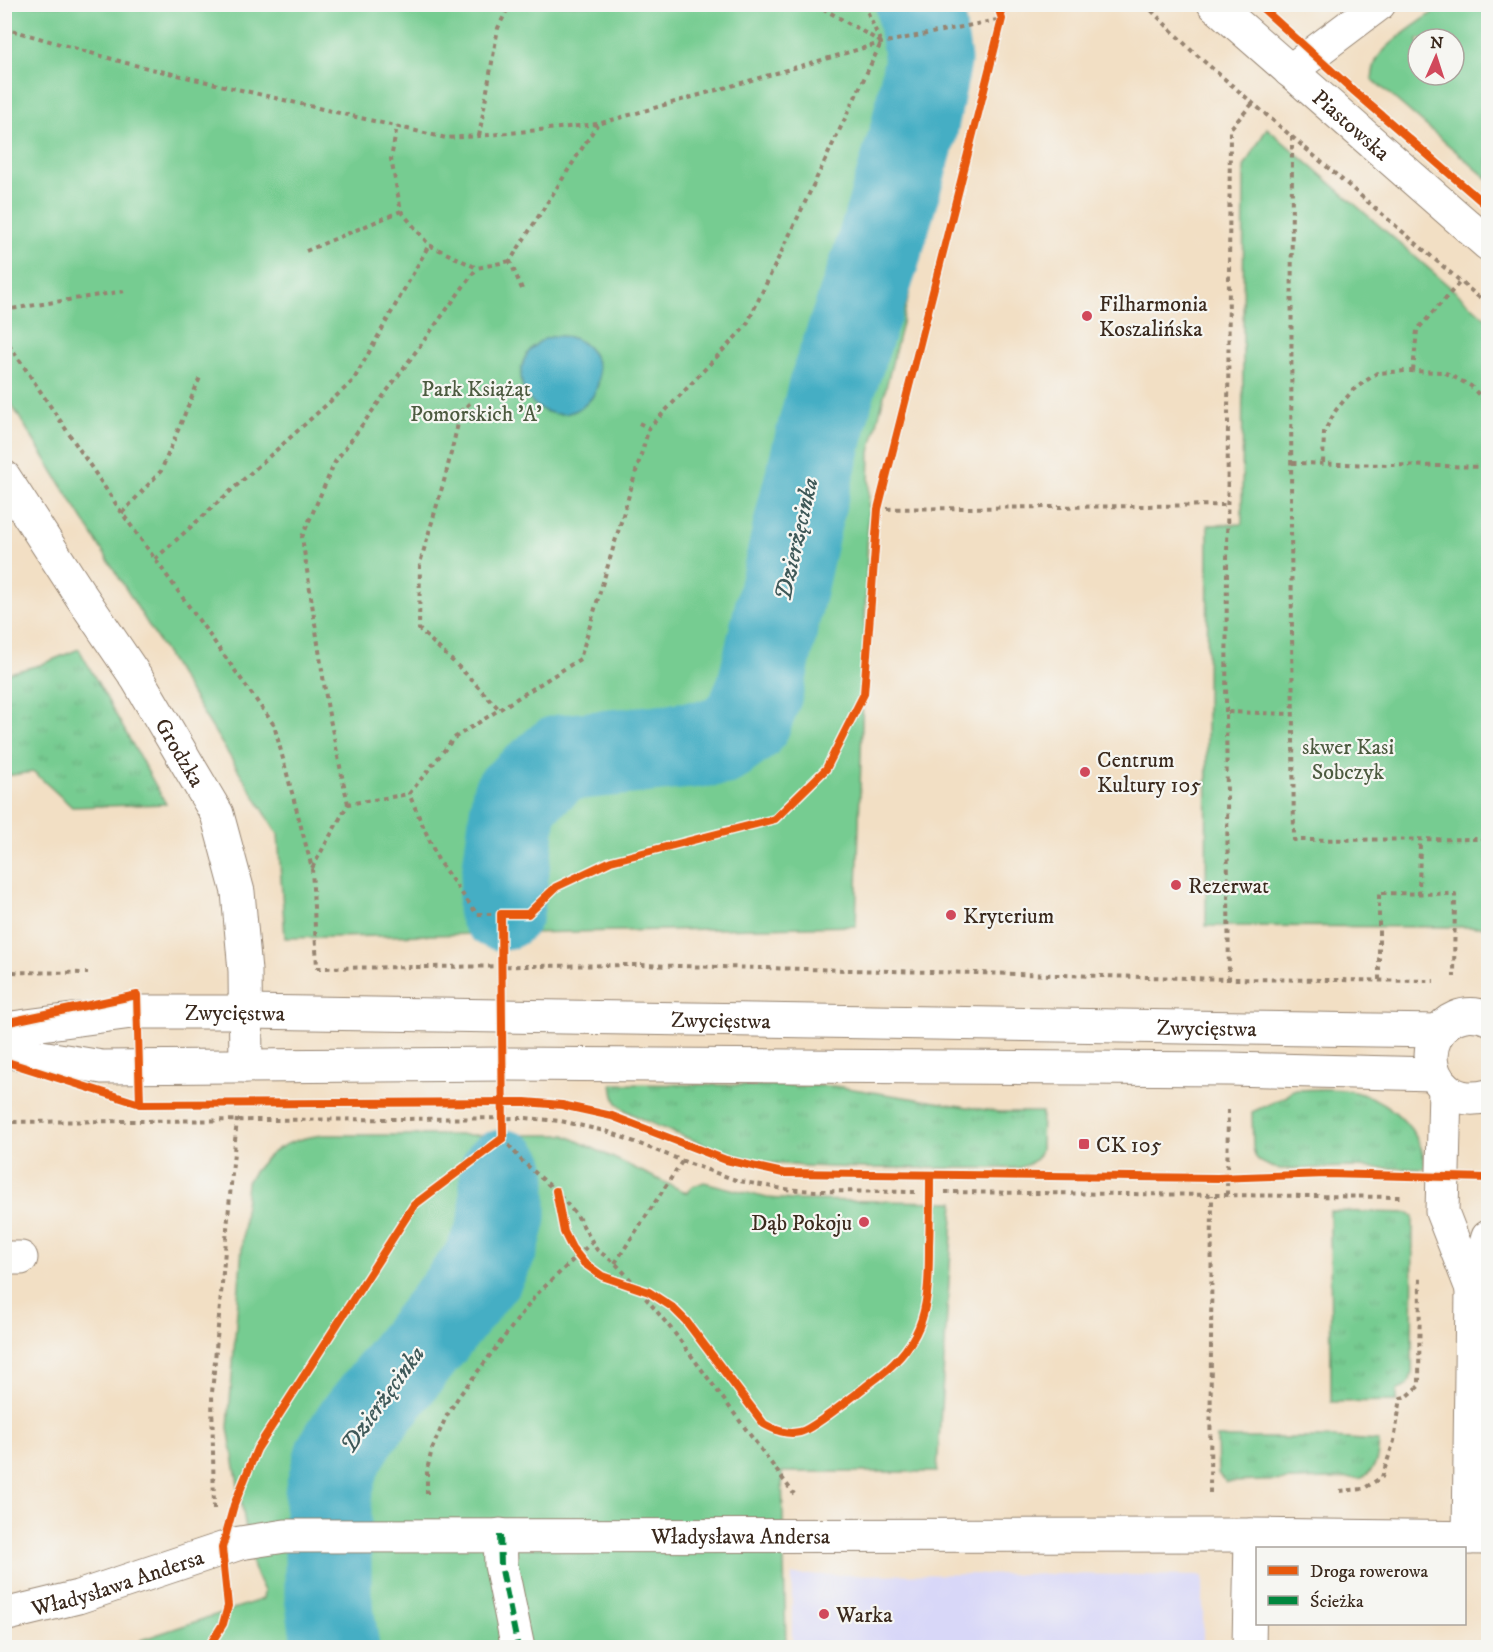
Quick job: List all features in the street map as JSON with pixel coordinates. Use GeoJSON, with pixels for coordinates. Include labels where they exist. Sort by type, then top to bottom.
{"type":"FeatureCollection","features":[{"type":"Feature","properties":{"kind":"street","name":"Piastowska"},"geometry":{"type":"LineString","coordinates":[[1214,4],[1488,244]]}},
{"type":"Feature","properties":{"kind":"street"},"geometry":{"type":"LineString","coordinates":[[1290,71],[1379,4]]}},
{"type":"Feature","properties":{"kind":"street","name":"Grodzka"},"geometry":{"type":"LineString","coordinates":[[4,477],[138,680],[217,814],[238,892],[244,961],[246,1066]]}},
{"type":"Feature","properties":{"kind":"street","name":"Zwycięstwa"},"geometry":{"type":"LineString","coordinates":[[4,1029],[132,1012],[246,1011],[1439,1031]]}},
{"type":"Feature","properties":{"kind":"street"},"geometry":{"type":"LineString","coordinates":[[1472,1289],[1442,1212],[1443,1150],[1440,1081],[1431,1059],[1431,1052],[1432,1044],[1439,1031],[1451,1020],[1465,1014],[1480,1014],[1488,1018]]}},
{"type":"Feature","properties":{"kind":"street","name":"Zwycięstwa"},"geometry":{"type":"LineString","coordinates":[[4,1051],[102,1067],[507,1064],[1264,1070],[1440,1081],[1457,1096],[1472,1099],[1488,1096]]}},
{"type":"Feature","properties":{"kind":"street"},"geometry":{"type":"LineString","coordinates":[[1479,1538],[1472,1289],[1488,1236]]}},
{"type":"Feature","properties":{"kind":"street"},"geometry":{"type":"LineString","coordinates":[[500,1535],[501,1565],[518,1647]]}},
{"type":"Feature","properties":{"kind":"street"},"geometry":{"type":"LineString","coordinates":[[1250,1647],[1251,1535]]}},
{"type":"Feature","properties":{"kind":"street","name":"Władysława Andersa"},"geometry":{"type":"LineString","coordinates":[[4,1615],[78,1597],[222,1548],[285,1536],[1251,1535],[1479,1538]]}},
{"type":"Feature","properties":{"kind":"path"},"geometry":{"type":"LineString","coordinates":[[479,136],[498,28],[510,4]]}},
{"type":"Feature","properties":{"kind":"path"},"geometry":{"type":"LineString","coordinates":[[815,4],[881,43]]}},
{"type":"Feature","properties":{"kind":"path"},"geometry":{"type":"LineString","coordinates":[[348,804],[409,794],[454,738],[580,659],[649,428],[746,327],[881,43],[864,4]]}},
{"type":"Feature","properties":{"kind":"path"},"geometry":{"type":"LineString","coordinates":[[997,4],[1002,19]]}},
{"type":"Feature","properties":{"kind":"path"},"geometry":{"type":"LineString","coordinates":[[409,794],[439,862],[477,914],[528,914],[556,887],[611,861],[775,819],[826,769],[864,694],[878,509],[1002,19],[1014,4]]}},
{"type":"Feature","properties":{"kind":"path"},"geometry":{"type":"LineString","coordinates":[[1145,4],[1192,51],[1488,304]]}},
{"type":"Feature","properties":{"kind":"path"},"geometry":{"type":"LineString","coordinates":[[4,28],[126,63],[446,138],[598,124],[881,43],[1002,19]]}},
{"type":"Feature","properties":{"kind":"path"},"geometry":{"type":"LineString","coordinates":[[1229,979],[1226,712],[1230,129],[1253,103]]}},
{"type":"Feature","properties":{"kind":"path"},"geometry":{"type":"LineString","coordinates":[[397,126],[391,159],[401,211],[429,245],[477,268],[510,261],[598,124]]}},
{"type":"Feature","properties":{"kind":"path"},"geometry":{"type":"LineString","coordinates":[[1292,136],[1294,840],[1488,839]]}},
{"type":"Feature","properties":{"kind":"path"},"geometry":{"type":"LineString","coordinates":[[306,251],[401,211]]}},
{"type":"Feature","properties":{"kind":"path"},"geometry":{"type":"LineString","coordinates":[[155,559],[353,381],[429,245]]}},
{"type":"Feature","properties":{"kind":"path"},"geometry":{"type":"LineString","coordinates":[[510,261],[522,289]]}},
{"type":"Feature","properties":{"kind":"path"},"geometry":{"type":"LineString","coordinates":[[312,868],[348,804],[328,710],[302,537],[335,462],[477,268]]}},
{"type":"Feature","properties":{"kind":"path"},"geometry":{"type":"LineString","coordinates":[[1413,371],[1417,330],[1461,281]]}},
{"type":"Feature","properties":{"kind":"path"},"geometry":{"type":"LineString","coordinates":[[4,310],[124,291]]}},
{"type":"Feature","properties":{"kind":"path"},"geometry":{"type":"LineString","coordinates":[[4,337],[122,513],[274,725],[312,868],[317,968],[636,965],[1229,979],[1444,981]]}},
{"type":"Feature","properties":{"kind":"path"},"geometry":{"type":"LineString","coordinates":[[1323,463],[1324,432],[1336,410],[1353,390],[1377,373],[1444,372],[1471,386],[1488,405]]}},
{"type":"Feature","properties":{"kind":"path"},"geometry":{"type":"LineString","coordinates":[[122,513],[161,471],[201,375]]}},
{"type":"Feature","properties":{"kind":"path"},"geometry":{"type":"LineString","coordinates":[[470,404],[461,411],[446,474],[420,563],[419,629],[500,709]]}},
{"type":"Feature","properties":{"kind":"path"},"geometry":{"type":"LineString","coordinates":[[639,423],[649,428]]}},
{"type":"Feature","properties":{"kind":"path"},"geometry":{"type":"LineString","coordinates":[[1292,463],[1488,467]]}},
{"type":"Feature","properties":{"kind":"path"},"geometry":{"type":"LineString","coordinates":[[878,509],[1229,505]]}},
{"type":"Feature","properties":{"kind":"path"},"geometry":{"type":"LineString","coordinates":[[1226,712],[1293,714]]}},
{"type":"Feature","properties":{"kind":"path"},"geometry":{"type":"LineString","coordinates":[[1419,894],[1420,840]]}},
{"type":"Feature","properties":{"kind":"path"},"geometry":{"type":"LineString","coordinates":[[1379,980],[1379,893],[1455,894],[1455,981]]}},
{"type":"Feature","properties":{"kind":"path"},"geometry":{"type":"LineString","coordinates":[[4,972],[96,973]]}},
{"type":"Feature","properties":{"kind":"path"},"geometry":{"type":"LineString","coordinates":[[4,1122],[526,1118],[561,1121],[609,1132],[739,1181],[783,1189],[915,1192]]}},
{"type":"Feature","properties":{"kind":"path"},"geometry":{"type":"LineString","coordinates":[[222,1548],[214,1504],[212,1393],[237,1119]]}},
{"type":"Feature","properties":{"kind":"path"},"geometry":{"type":"LineString","coordinates":[[503,1138],[522,1161],[556,1191],[578,1217],[591,1243],[615,1263],[638,1289],[680,1341],[795,1496]]}},
{"type":"Feature","properties":{"kind":"path"},"geometry":{"type":"LineString","coordinates":[[615,1263],[683,1160]]}},
{"type":"Feature","properties":{"kind":"path"},"geometry":{"type":"LineString","coordinates":[[1217,1178],[1238,1177]]}},
{"type":"Feature","properties":{"kind":"path"},"geometry":{"type":"LineString","coordinates":[[556,1191],[560,1211]]}},
{"type":"Feature","properties":{"kind":"path"},"geometry":{"type":"LineString","coordinates":[[945,1192],[1408,1197]]}},
{"type":"Feature","properties":{"kind":"path"},"geometry":{"type":"LineString","coordinates":[[1210,1503],[1212,1194]]}},
{"type":"Feature","properties":{"kind":"path"},"geometry":{"type":"LineString","coordinates":[[427,1504],[427,1470],[432,1449],[446,1417],[459,1396],[537,1294],[575,1252],[591,1243]]}},
{"type":"Feature","properties":{"kind":"path"},"geometry":{"type":"LineString","coordinates":[[575,1252],[584,1263]]}},
{"type":"Feature","properties":{"kind":"path"},"geometry":{"type":"LineString","coordinates":[[1334,1492],[1363,1489],[1382,1477],[1394,1441],[1401,1398],[1408,1396],[1419,1386],[1420,1273]]}},
{"type":"Feature","properties":{"kind":"path"},"geometry":{"type":"LineString","coordinates":[[622,1283],[655,1295]]}},
{"type":"Feature","properties":{"kind":"shaded area"},"geometry":{"type":"Polygon","coordinates":[[[792,1575],[1203,1576],[1203,1647],[792,1647],[792,1575]]]}},
{"type":"Feature","properties":{"kind":"green space","name":"Park Książąt Pomorskich 'A'"},"geometry":{"type":"Polygon","coordinates":[[[5,5],[964,5],[968,57],[870,452],[856,926],[285,938],[278,834],[5,394],[5,5]]]}},
{"type":"Feature","properties":{"kind":"green space"},"geometry":{"type":"Polygon","coordinates":[[[1444,5],[1488,5],[1488,179],[1372,79],[1379,56],[1406,32],[1406,87],[1466,87],[1466,27],[1413,27],[1444,5]]]}},
{"type":"Feature","properties":{"kind":"green space","name":"skwer Kasi Sobczyk"},"geometry":{"type":"Polygon","coordinates":[[[1267,128],[1488,320],[1488,927],[1206,926],[1208,525],[1242,524],[1244,167],[1267,128]]]}},
{"type":"Feature","properties":{"kind":"green space"},"geometry":{"type":"Polygon","coordinates":[[[79,649],[166,804],[72,807],[34,772],[5,776],[5,674],[40,665],[79,649]]]}},
{"type":"Feature","properties":{"kind":"green space"},"geometry":{"type":"Polygon","coordinates":[[[612,1084],[834,1086],[999,1112],[1042,1112],[1041,1149],[1038,1157],[1032,1162],[1018,1168],[875,1168],[801,1166],[765,1162],[729,1153],[636,1116],[617,1103],[612,1084]]]}},
{"type":"Feature","properties":{"kind":"green space"},"geometry":{"type":"Polygon","coordinates":[[[1293,1090],[1342,1090],[1363,1094],[1376,1100],[1400,1117],[1410,1128],[1423,1154],[1425,1169],[1348,1167],[1281,1169],[1259,1161],[1253,1148],[1252,1112],[1287,1096],[1293,1090]]]}},
{"type":"Feature","properties":{"kind":"green space"},"geometry":{"type":"Polygon","coordinates":[[[322,1135],[565,1135],[687,1193],[691,1187],[704,1182],[767,1198],[954,1202],[937,1472],[782,1472],[786,1647],[133,1648],[141,1640],[263,1599],[264,1591],[253,1568],[228,1428],[247,1182],[262,1162],[278,1149],[297,1140],[322,1135]]]}},
{"type":"Feature","properties":{"kind":"green space"},"geometry":{"type":"Polygon","coordinates":[[[1330,1211],[1409,1213],[1413,1216],[1412,1371],[1408,1384],[1397,1390],[1397,1401],[1331,1402],[1330,1211]]]}},
{"type":"Feature","properties":{"kind":"green space"},"geometry":{"type":"Polygon","coordinates":[[[1217,1438],[1332,1438],[1379,1441],[1376,1462],[1371,1471],[1362,1478],[1226,1482],[1218,1474],[1217,1438]]]}},
{"type":"Feature","properties":{"kind":"water"},"geometry":{"type":"Polygon","coordinates":[[[560,336],[575,339],[592,353],[599,375],[596,390],[582,407],[560,414],[545,411],[528,397],[521,375],[524,360],[538,343],[560,336]]]}},
{"type":"Feature","properties":{"kind":"waterway","name":"Dzierżęcinka"},"geometry":{"type":"LineString","coordinates":[[501,907],[515,798],[561,758],[720,742],[747,722],[760,689],[831,390],[877,255],[914,130],[928,60],[919,4]]}},
{"type":"Feature","properties":{"kind":"waterway","name":"Dzierżęcinka"},"geometry":{"type":"LineString","coordinates":[[336,1648],[328,1596],[328,1494],[338,1457],[356,1428],[482,1269],[496,1242],[503,1216],[503,1173]]}},
{"type":"Feature","properties":{"kind":"marked path"},"geometry":{"type":"LineString","coordinates":[[500,1535],[501,1565],[518,1648]]}},
{"type":"Feature","properties":{"kind":"cycle path"},"geometry":{"type":"LineString","coordinates":[[208,1648],[223,1624],[228,1606],[222,1548],[234,1505],[257,1449],[414,1205],[503,1138],[501,914],[528,914],[556,887],[611,861],[775,819],[826,769],[864,694],[878,509],[1002,19],[997,4]]}},
{"type":"Feature","properties":{"kind":"cycle path"},"geometry":{"type":"LineString","coordinates":[[1258,4],[1488,207]]}},
{"type":"Feature","properties":{"kind":"cycle path"},"geometry":{"type":"LineString","coordinates":[[4,1023],[137,995],[140,1104]]}},
{"type":"Feature","properties":{"kind":"cycle path"},"geometry":{"type":"LineString","coordinates":[[4,1061],[140,1104],[525,1102],[562,1105],[612,1116],[726,1160],[783,1173],[1217,1178],[1327,1174],[1488,1178]]}},
{"type":"Feature","properties":{"kind":"cycle path"},"geometry":{"type":"LineString","coordinates":[[556,1191],[564,1232],[572,1248],[584,1263],[602,1276],[649,1292],[672,1307],[686,1321],[764,1424],[781,1431],[795,1433],[816,1424],[878,1377],[907,1349],[916,1334],[922,1319],[928,1285],[930,1175]]}},
{"type":"Feature","properties":{"kind":"place","name":"Filharmonia Koszalińska"},"geometry":{"type":"Point","coordinates":[1087,316]}},
{"type":"Feature","properties":{"kind":"place","name":"Centrum Kultury 105"},"geometry":{"type":"Point","coordinates":[1085,772]}},
{"type":"Feature","properties":{"kind":"place","name":"Rezerwat"},"geometry":{"type":"Point","coordinates":[1176,885]}},
{"type":"Feature","properties":{"kind":"place","name":"Kryterium"},"geometry":{"type":"Point","coordinates":[951,915]}},
{"type":"Feature","properties":{"kind":"place","name":"CK 105"},"geometry":{"type":"Point","coordinates":[1084,1144]}},
{"type":"Feature","properties":{"kind":"place","name":"Dąb Pokoju"},"geometry":{"type":"Point","coordinates":[864,1222]}},
{"type":"Feature","properties":{"kind":"place","name":"Warka"},"geometry":{"type":"Point","coordinates":[824,1614]}}]}
